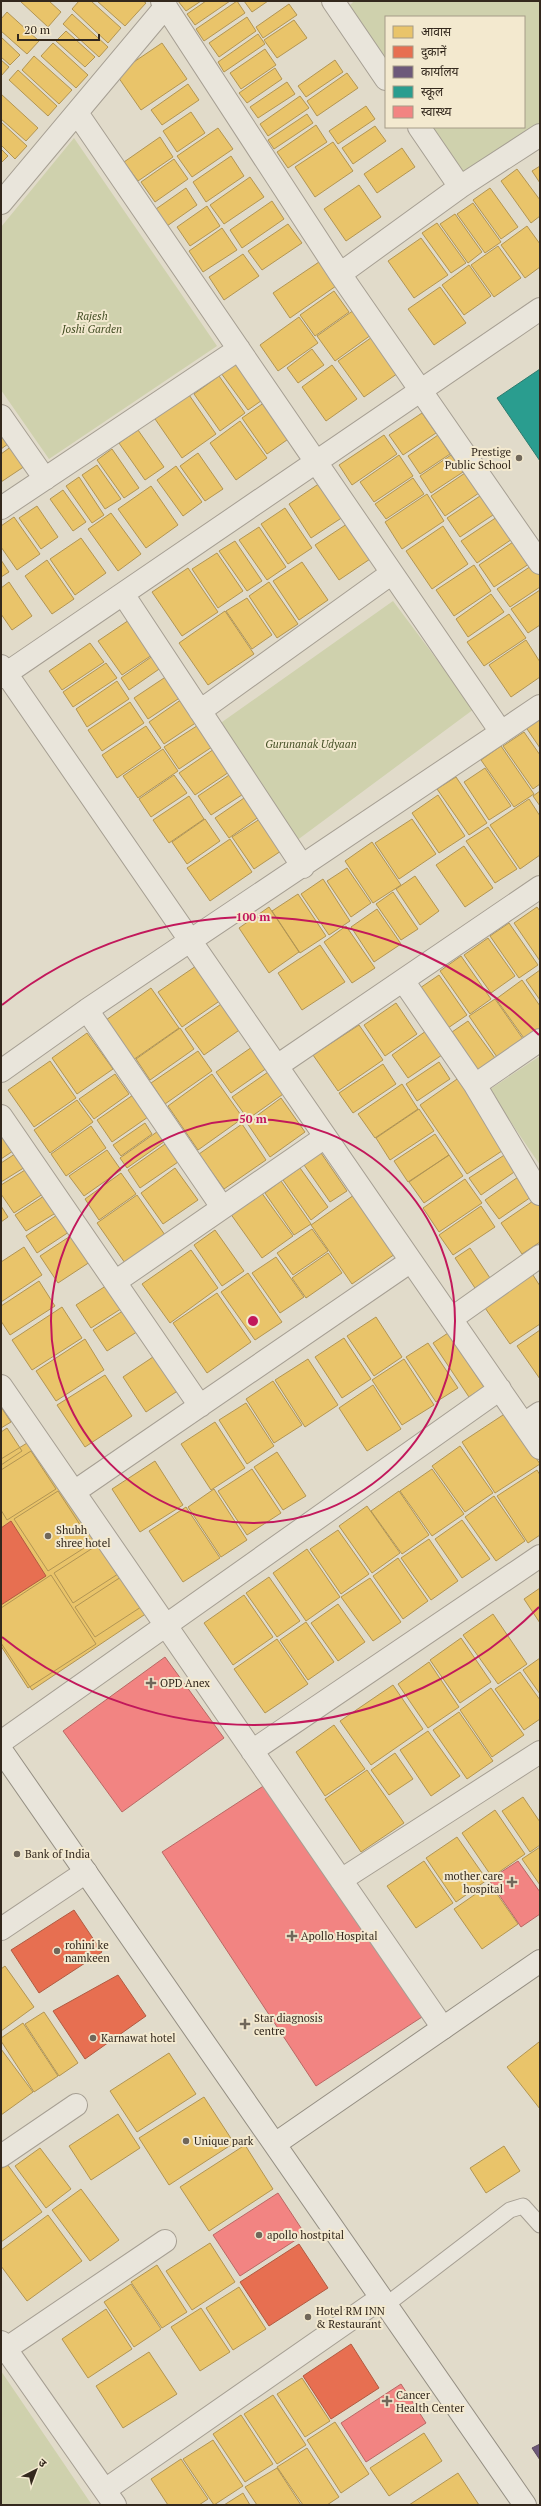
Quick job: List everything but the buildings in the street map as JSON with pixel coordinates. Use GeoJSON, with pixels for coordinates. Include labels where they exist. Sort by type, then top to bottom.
{"type":"FeatureCollection","features":[{"type":"Feature","properties":{"kind":"street"},"geometry":{"type":"LineString","coordinates":[[1,203],[77,113],[164,3],[340,274],[540,563]]}},
{"type":"Feature","properties":{"kind":"street"},"geometry":{"type":"LineString","coordinates":[[337,3],[385,77]]}},
{"type":"Feature","properties":{"kind":"street"},"geometry":{"type":"LineString","coordinates":[[77,113],[501,732]]}},
{"type":"Feature","properties":{"kind":"street"},"geometry":{"type":"LineString","coordinates":[[420,128],[460,187]]}},
{"type":"Feature","properties":{"kind":"street"},"geometry":{"type":"LineString","coordinates":[[340,274],[460,187],[540,135]]}},
{"type":"Feature","properties":{"kind":"street"},"geometry":{"type":"LineString","coordinates":[[540,309],[123,594],[3,672],[192,942],[500,1389],[532,1419],[540,1448]]}},
{"type":"Feature","properties":{"kind":"street"},"geometry":{"type":"LineString","coordinates":[[1,508],[239,349]]}},
{"type":"Feature","properties":{"kind":"street"},"geometry":{"type":"LineString","coordinates":[[1,416],[45,479]]}},
{"type":"Feature","properties":{"kind":"street"},"geometry":{"type":"LineString","coordinates":[[200,711],[392,573]]}},
{"type":"Feature","properties":{"kind":"street"},"geometry":{"type":"LineString","coordinates":[[123,594],[303,867]]}},
{"type":"Feature","properties":{"kind":"street"},"geometry":{"type":"LineString","coordinates":[[1,1071],[87,1010],[192,942],[540,706]]}},
{"type":"Feature","properties":{"kind":"street"},"geometry":{"type":"LineString","coordinates":[[277,1066],[404,982],[540,888]]}},
{"type":"Feature","properties":{"kind":"street"},"geometry":{"type":"LineString","coordinates":[[404,982],[475,1085],[540,1194]]}},
{"type":"Feature","properties":{"kind":"street"},"geometry":{"type":"LineString","coordinates":[[87,1010],[222,1207]]}},
{"type":"Feature","properties":{"kind":"street"},"geometry":{"type":"LineString","coordinates":[[475,1085],[540,1040]]}},
{"type":"Feature","properties":{"kind":"street"},"geometry":{"type":"LineString","coordinates":[[1,1116],[200,1406]]}},
{"type":"Feature","properties":{"kind":"street"},"geometry":{"type":"LineString","coordinates":[[115,1282],[325,1137]]}},
{"type":"Feature","properties":{"kind":"street"},"geometry":{"type":"LineString","coordinates":[[451,1319],[540,1256]]}},
{"type":"Feature","properties":{"kind":"street"},"geometry":{"type":"LineString","coordinates":[[74,1492],[411,1261]]}},
{"type":"Feature","properties":{"kind":"street"},"geometry":{"type":"LineString","coordinates":[[1,1386],[443,2028]]}},
{"type":"Feature","properties":{"kind":"street"},"geometry":{"type":"LineString","coordinates":[[1,1742],[500,1389]]}},
{"type":"Feature","properties":{"kind":"street"},"geometry":{"type":"LineString","coordinates":[[252,1750],[540,1556]]}},
{"type":"Feature","properties":{"kind":"street"},"geometry":{"type":"LineString","coordinates":[[1,1750],[525,2505]]}},
{"type":"Feature","properties":{"kind":"street"},"geometry":{"type":"LineString","coordinates":[[341,1880],[540,1752]]}},
{"type":"Feature","properties":{"kind":"street"},"geometry":{"type":"LineString","coordinates":[[1,1929],[86,1872]]}},
{"type":"Feature","properties":{"kind":"street"},"geometry":{"type":"LineString","coordinates":[[275,2144],[540,1961]]}},
{"type":"Feature","properties":{"kind":"street"},"geometry":{"type":"LineString","coordinates":[[1,2156],[76,2105]]}},
{"type":"Feature","properties":{"kind":"street"},"geometry":{"type":"LineString","coordinates":[[165,2241],[3,2348],[110,2498],[384,2301]]}},
{"type":"Feature","properties":{"kind":"lane"},"geometry":{"type":"LineString","coordinates":[[384,2301],[421,2280],[510,2210],[523,2206],[540,2224]]}},
{"type":"Feature","properties":{"kind":"green space"},"geometry":{"type":"Polygon","coordinates":[[[354,1],[540,1],[540,124],[465,176],[430,128],[525,128],[525,16],[385,16],[385,66],[345,10],[354,1]]]}},
{"type":"Feature","properties":{"kind":"green space","name":"Rajesh Joshi Garden"},"geometry":{"type":"Polygon","coordinates":[[[74,138],[217,346],[49,459],[1,390],[1,227],[74,138]]]}},
{"type":"Feature","properties":{"kind":"green space","name":"Gurunanak Udyaan"},"geometry":{"type":"Polygon","coordinates":[[[393,601],[474,709],[292,844],[215,727],[393,601]]]}},
{"type":"Feature","properties":{"kind":"green space"},"geometry":{"type":"Polygon","coordinates":[[[540,1056],[540,1165],[489,1090],[540,1056]]]}},
{"type":"Feature","properties":{"kind":"green space"},"geometry":{"type":"Polygon","coordinates":[[[1,2371],[92,2505],[1,2505],[1,2371]]]}},
{"type":"Feature","properties":{"kind":"place","name":"Prestige Public School"},"geometry":{"type":"Point","coordinates":[519,458]}},
{"type":"Feature","properties":{"kind":"place","name":"Shubh shree hotel"},"geometry":{"type":"Point","coordinates":[48,1536]}},
{"type":"Feature","properties":{"kind":"place","name":"OPD Anex"},"geometry":{"type":"Point","coordinates":[151,1683]}},
{"type":"Feature","properties":{"kind":"place","name":"Bank of India"},"geometry":{"type":"Point","coordinates":[17,1854]}},
{"type":"Feature","properties":{"kind":"place","name":"mother care hospital"},"geometry":{"type":"Point","coordinates":[512,1882]}},
{"type":"Feature","properties":{"kind":"place","name":"Apollo Hospital"},"geometry":{"type":"Point","coordinates":[292,1936]}},
{"type":"Feature","properties":{"kind":"place","name":"rohini ke namkeen"},"geometry":{"type":"Point","coordinates":[57,1951]}},
{"type":"Feature","properties":{"kind":"place","name":"Star diagnosis centre"},"geometry":{"type":"Point","coordinates":[245,2024]}},
{"type":"Feature","properties":{"kind":"place","name":"Karnawat hotel"},"geometry":{"type":"Point","coordinates":[93,2038]}},
{"type":"Feature","properties":{"kind":"place","name":"Unique park"},"geometry":{"type":"Point","coordinates":[186,2141]}},
{"type":"Feature","properties":{"kind":"place","name":"apollo hostpital"},"geometry":{"type":"Point","coordinates":[259,2235]}},
{"type":"Feature","properties":{"kind":"place","name":"Hotel RM INN & Restaurant"},"geometry":{"type":"Point","coordinates":[308,2317]}},
{"type":"Feature","properties":{"kind":"place","name":"Cancer Health Center"},"geometry":{"type":"Point","coordinates":[387,2401]}}]}
